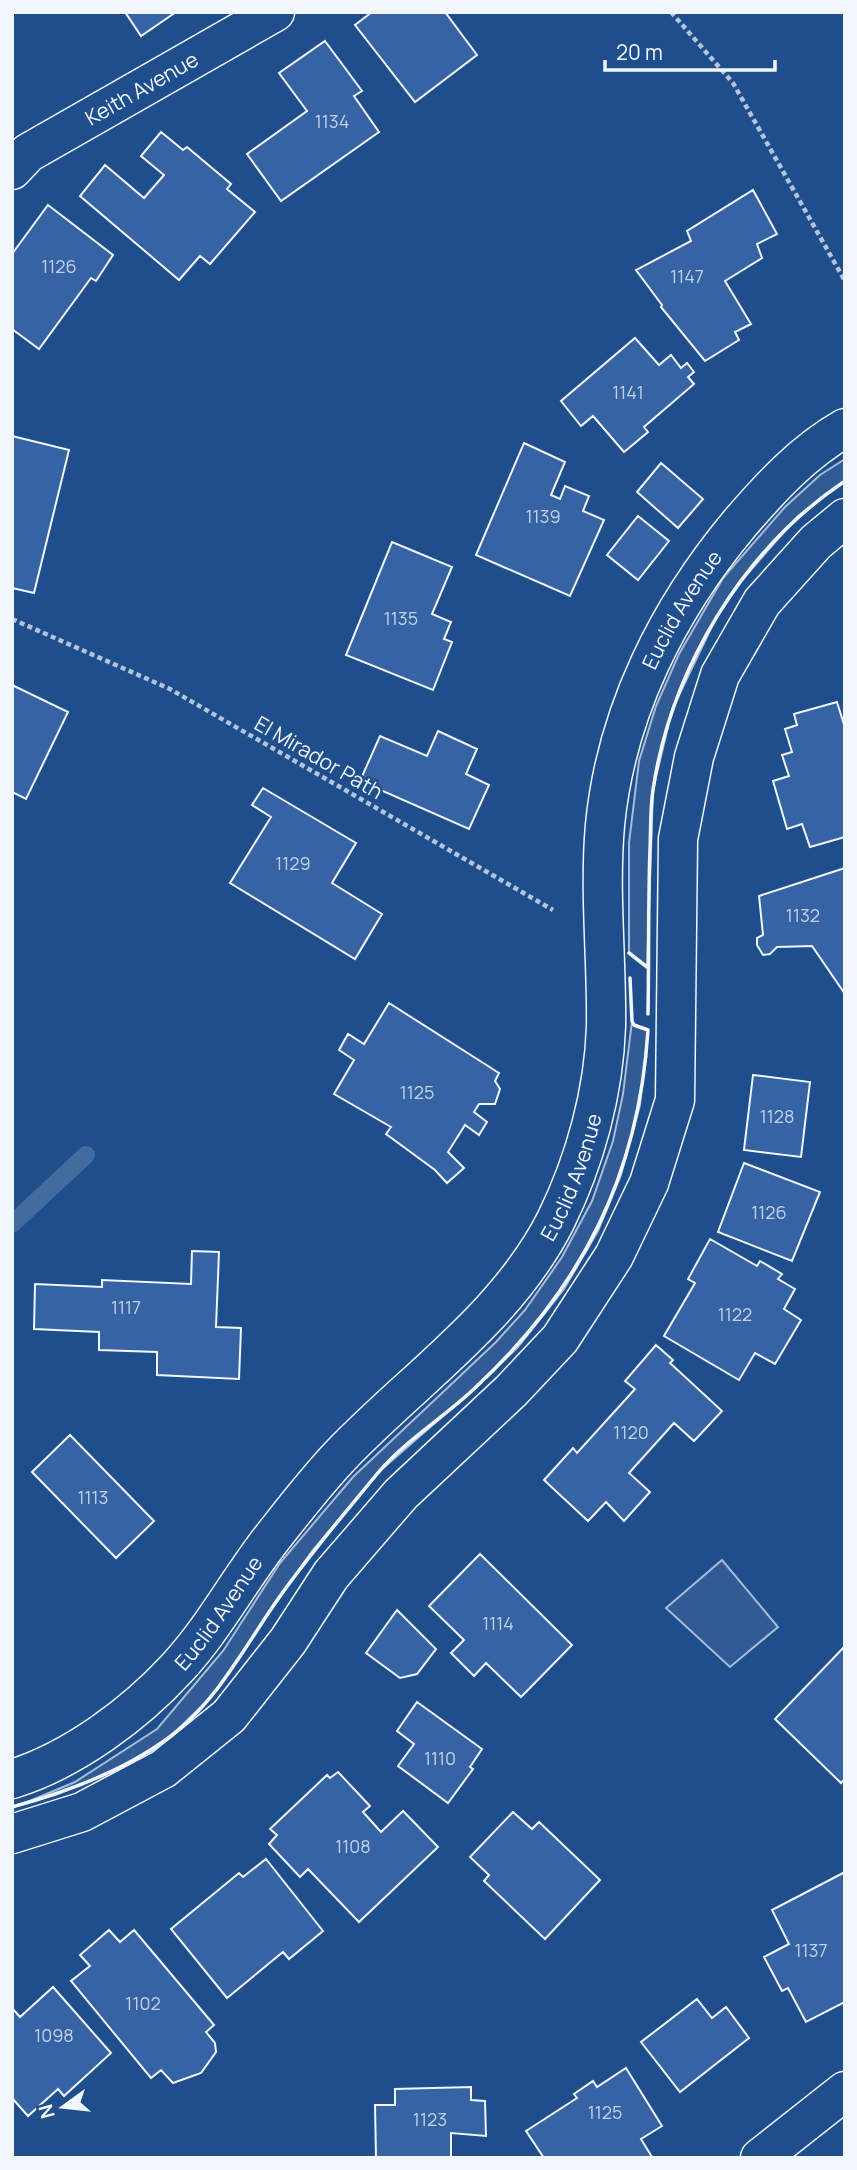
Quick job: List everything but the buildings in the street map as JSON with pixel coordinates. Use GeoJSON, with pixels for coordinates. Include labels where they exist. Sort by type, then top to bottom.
{"type":"FeatureCollection","features":[{"type":"Feature","properties":{"kind":"street","name":"Keith Avenue"},"geometry":{"type":"LineString","coordinates":[[12,170],[28,153],[275,12]]}},
{"type":"Feature","properties":{"kind":"street","name":"Euclid Avenue"},"geometry":{"type":"LineString","coordinates":[[12,1779],[55,1760],[123,1718],[177,1668],[213,1623],[270,1540],[341,1455],[463,1342],[514,1286],[555,1222],[582,1159],[600,1084],[606,1028],[602,939],[606,823],[624,731],[656,644],[704,566],[763,496],[793,466],[845,428]]}},
{"type":"Feature","properties":{"kind":"street"},"geometry":{"type":"LineString","coordinates":[[12,1834],[82,1812],[163,1769],[229,1716],[288,1641],[331,1575],[401,1494],[511,1391],[560,1339],[614,1256],[649,1183],[675,1100],[678,839],[694,757],[720,675],[762,602],[816,542],[845,518]]}},
{"type":"Feature","properties":{"kind":"street"},"geometry":{"type":"LineString","coordinates":[[760,2158],[845,2091]]}},
{"type":"Feature","properties":{"kind":"path"},"geometry":{"type":"LineString","coordinates":[[671,12],[733,83],[845,281]]}},
{"type":"Feature","properties":{"kind":"path","name":"El Mirador Path"},"geometry":{"type":"LineString","coordinates":[[12,619],[170,689],[602,939]]}},
{"type":"Feature","properties":{"kind":"shaded area"},"geometry":{"type":"Polygon","coordinates":[[[845,459],[845,481],[798,516],[735,588],[716,618],[672,710],[653,790],[647,967],[629,953],[629,843],[639,761],[656,706],[679,654],[723,578],[785,507],[820,475],[845,459]]]}},
{"type":"Feature","properties":{"kind":"shaded area"},"geometry":{"type":"Polygon","coordinates":[[[632,1021],[634,1026],[648,1030],[640,1105],[621,1175],[598,1231],[564,1289],[518,1347],[380,1471],[312,1551],[211,1697],[171,1736],[120,1768],[55,1795],[20,1805],[75,1782],[157,1729],[223,1651],[280,1563],[353,1477],[496,1342],[525,1310],[562,1257],[592,1201],[613,1141],[623,1094],[632,1021]]]}},
{"type":"Feature","properties":{"kind":"shaded area"},"geometry":{"type":"Polygon","coordinates":[[[722,1560],[778,1627],[730,1667],[666,1608],[722,1560]]]}},
{"type":"Feature","properties":{"kind":"waterway"},"geometry":{"type":"LineString","coordinates":[[12,1224],[86,1155]]}},
{"type":"Feature","properties":{"kind":"wall"},"geometry":{"type":"LineString","coordinates":[[648,1014],[652,797],[662,745],[676,700],[717,616],[744,577],[774,541],[808,509],[845,481]]}},
{"type":"Feature","properties":{"kind":"wall"},"geometry":{"type":"LineString","coordinates":[[629,953],[647,967]]}},
{"type":"Feature","properties":{"kind":"wall"},"geometry":{"type":"LineString","coordinates":[[12,1807],[54,1795],[115,1770],[153,1748],[188,1722],[230,1672],[278,1599],[326,1535],[377,1474],[476,1387],[546,1310],[575,1269],[598,1225],[618,1180],[632,1133],[642,1083],[648,1030],[634,1025],[632,1021],[630,978]]}}]}
